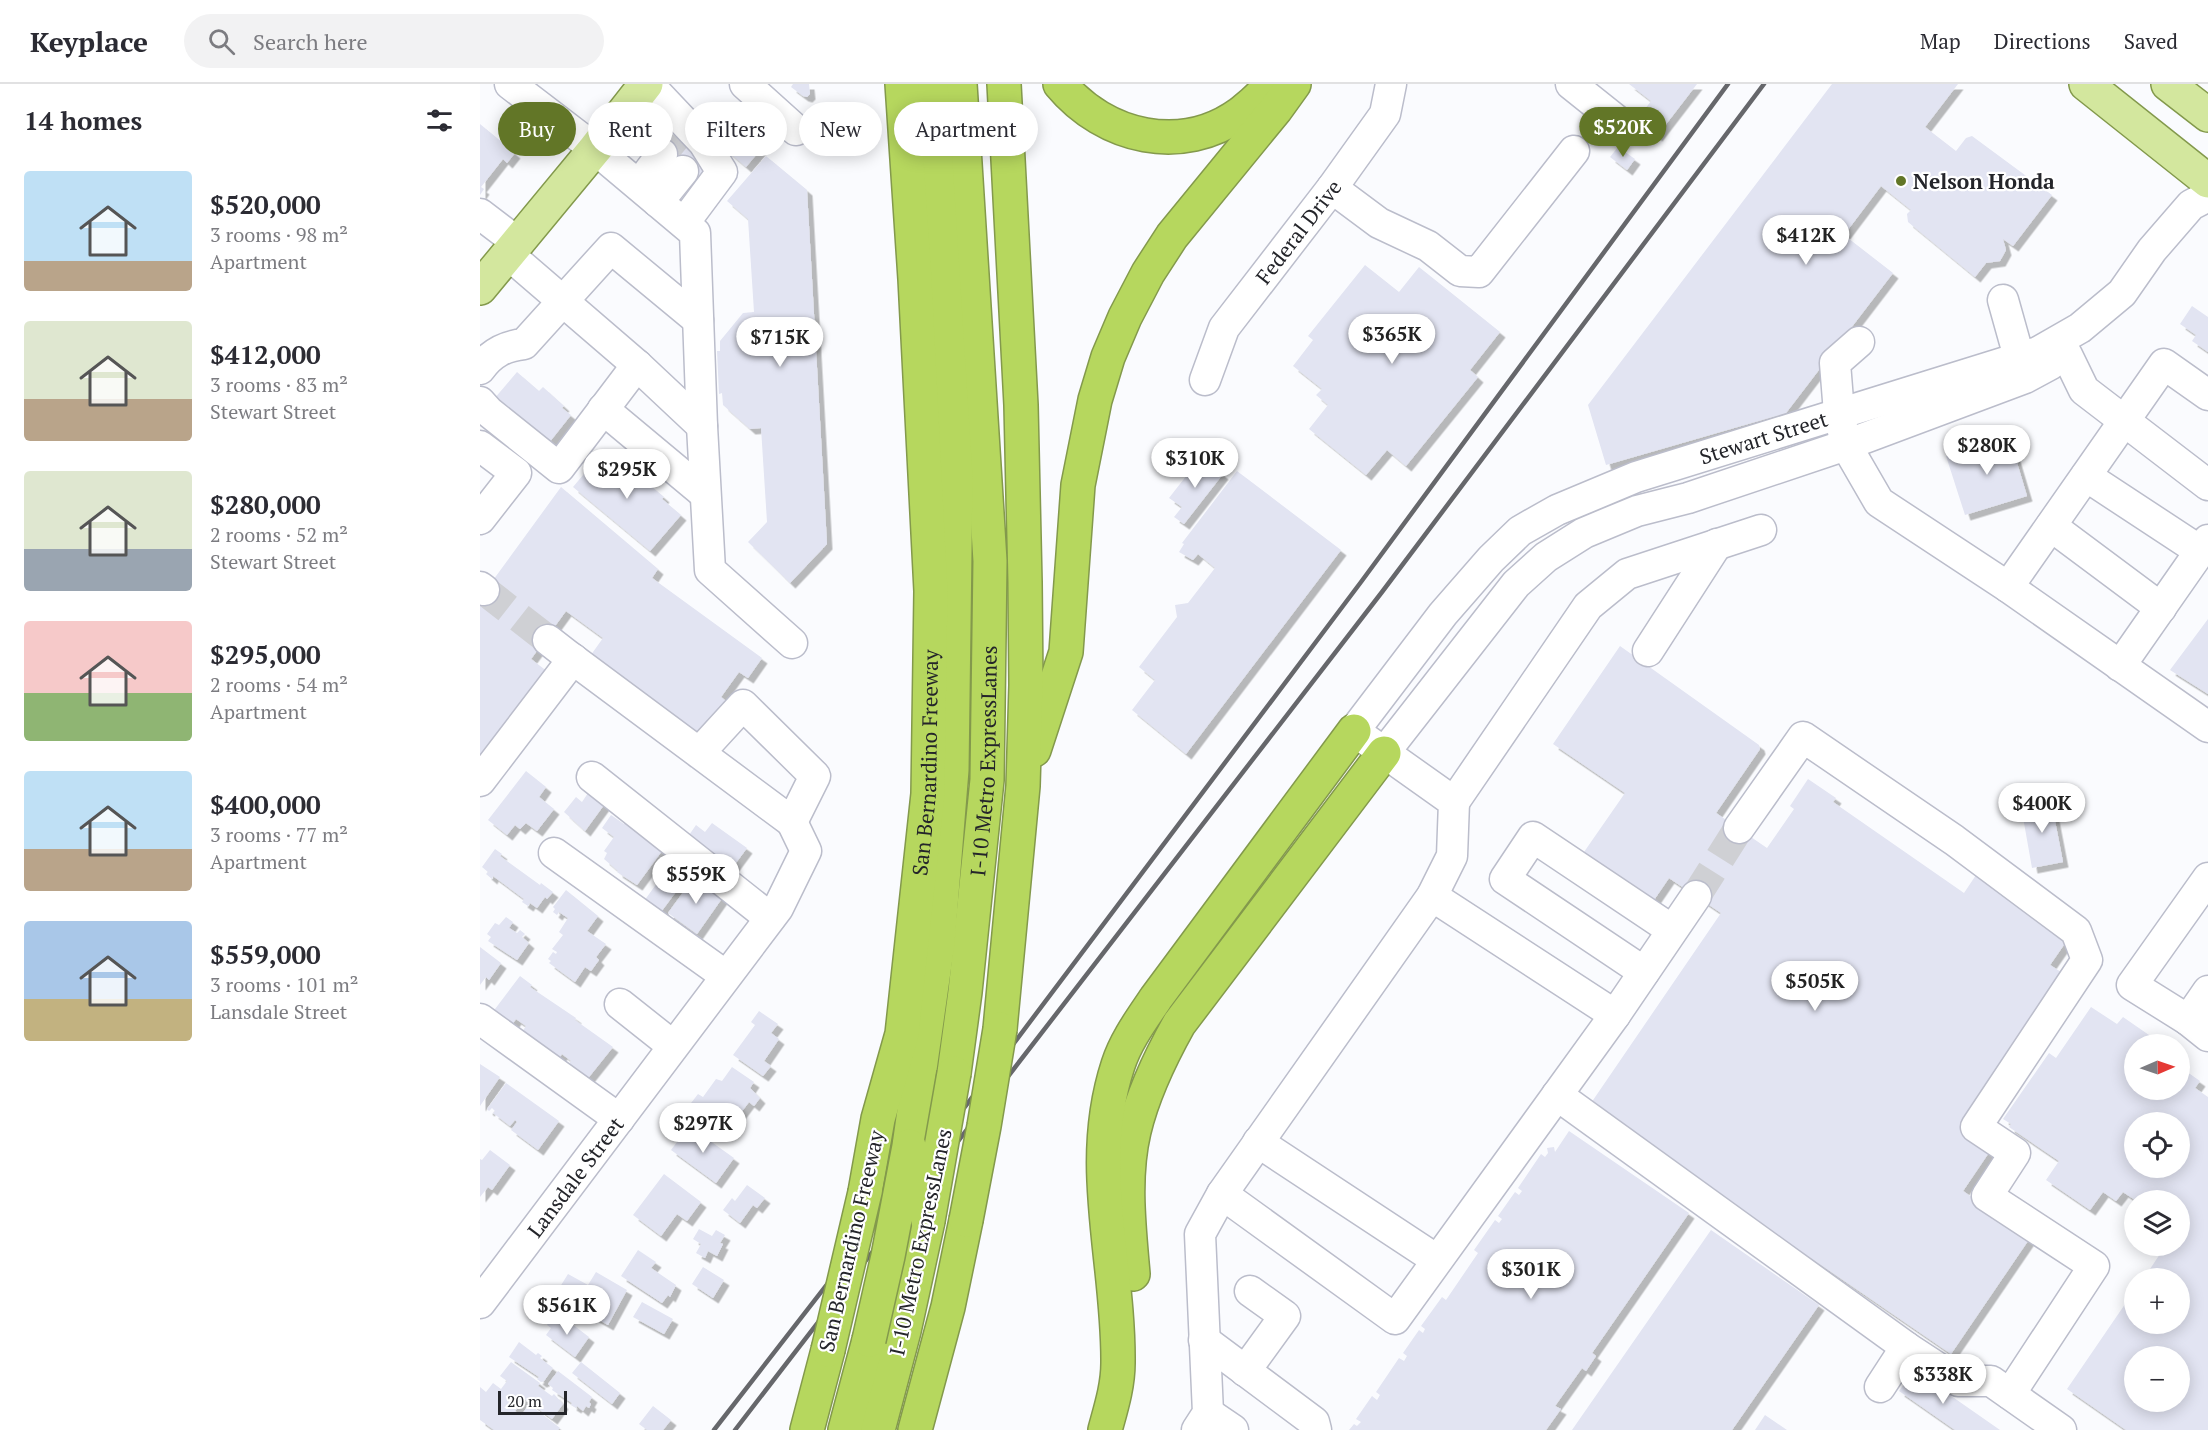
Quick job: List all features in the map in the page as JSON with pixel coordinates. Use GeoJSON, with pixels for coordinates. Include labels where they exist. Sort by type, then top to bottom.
{"type":"FeatureCollection","features":[{"type":"Feature","properties":{"kind":"highway","name":"San Bernardino Freeway"},"geometry":{"type":"LineString","coordinates":[[807,1430],[865,1192],[878,1119],[902,1034],[928,794],[931,591],[915,279],[902,84]]}},
{"type":"Feature","properties":{"kind":"highway","name":"I-10 Metro ExpressLanes"},"geometry":{"type":"LineString","coordinates":[[845,1430],[888,1256],[909,1146],[938,943],[952,770],[956,476],[931,84]]}},
{"type":"Feature","properties":{"kind":"highway","name":"I-10 Metro ExpressLanes"},"geometry":{"type":"LineString","coordinates":[[878,1430],[904,1331],[928,1221],[954,1073],[965,992],[987,780],[990,561],[960,84]]}},
{"type":"Feature","properties":{"kind":"highway"},"geometry":{"type":"LineString","coordinates":[[915,1430],[948,1307],[984,1126],[1000,1029],[1023,786],[1026,685],[1021,405],[1004,84]]}},
{"type":"Feature","properties":{"kind":"highway"},"geometry":{"type":"LineString","coordinates":[[1060,84],[1094,116],[1131,132],[1162,138],[1195,135],[1225,125],[1265,92],[1270,84]]}},
{"type":"Feature","properties":{"kind":"highway"},"geometry":{"type":"LineString","coordinates":[[1023,786],[1066,652],[1078,485],[1095,400],[1108,357],[1143,281],[1172,236],[1294,84]]}},
{"type":"Feature","properties":{"kind":"highway"},"geometry":{"type":"LineString","coordinates":[[1105,1430],[1114,1400],[1118,1365],[1117,1327],[1105,1214],[1104,1130],[1118,1064],[1133,1031],[1156,998],[1354,731]]}},
{"type":"Feature","properties":{"kind":"highway"},"geometry":{"type":"LineString","coordinates":[[1124,1430],[1133,1402],[1137,1370],[1138,1326],[1130,1240],[1128,1194],[1130,1164],[1134,1131],[1156,1066],[1179,1024],[1384,753]]}},
{"type":"Feature","properties":{"kind":"main road"},"geometry":{"type":"LineString","coordinates":[[633,102],[647,84]]}},
{"type":"Feature","properties":{"kind":"main road"},"geometry":{"type":"LineString","coordinates":[[2085,84],[2208,182]]}},
{"type":"Feature","properties":{"kind":"main road"},"geometry":{"type":"LineString","coordinates":[[2168,84],[2208,116]]}},
{"type":"Feature","properties":{"kind":"main road"},"geometry":{"type":"LineString","coordinates":[[480,288],[589,156]]}},
{"type":"Feature","properties":{"kind":"street"},"geometry":{"type":"LineString","coordinates":[[511,84],[588,144]]}},
{"type":"Feature","properties":{"kind":"street"},"geometry":{"type":"LineString","coordinates":[[647,84],[685,147],[649,193]]}},
{"type":"Feature","properties":{"kind":"street"},"geometry":{"type":"LineString","coordinates":[[745,84],[796,130]]}},
{"type":"Feature","properties":{"kind":"street","name":"Federal Drive"},"geometry":{"type":"LineString","coordinates":[[1205,380],[1224,328],[1332,188],[1385,114],[1391,84]]}},
{"type":"Feature","properties":{"kind":"street"},"geometry":{"type":"LineString","coordinates":[[1571,84],[1626,128]]}},
{"type":"Feature","properties":{"kind":"street"},"geometry":{"type":"LineString","coordinates":[[1332,188],[1379,223],[1428,246],[1460,271],[1479,272],[1574,151]]}},
{"type":"Feature","properties":{"kind":"street"},"geometry":{"type":"LineString","coordinates":[[604,156],[695,233],[710,570],[792,644]]}},
{"type":"Feature","properties":{"kind":"street"},"geometry":{"type":"LineString","coordinates":[[684,223],[723,172],[699,156]]}},
{"type":"Feature","properties":{"kind":"street","name":"Stewart Street"},"geometry":{"type":"LineString","coordinates":[[1384,753],[1516,584],[1546,556],[1584,533],[1638,511],[1688,498],[1846,445],[2022,368],[2038,352],[2080,328],[2122,294],[2152,250],[2191,205],[2208,196]]}},
{"type":"Feature","properties":{"kind":"street","name":"Stewart Street"},"geometry":{"type":"LineString","coordinates":[[1354,731],[1443,614],[1491,558],[1520,531],[1567,506],[1636,477],[1839,413],[2067,355],[2084,346],[2137,297],[2201,222],[2208,208]]}},
{"type":"Feature","properties":{"kind":"street"},"geometry":{"type":"LineString","coordinates":[[480,214],[563,301],[637,365],[702,426]]}},
{"type":"Feature","properties":{"kind":"street"},"geometry":{"type":"LineString","coordinates":[[480,369],[498,351],[511,345],[524,344],[611,248],[698,321]]}},
{"type":"Feature","properties":{"kind":"street"},"geometry":{"type":"LineString","coordinates":[[2003,300],[2022,368]]}},
{"type":"Feature","properties":{"kind":"street"},"geometry":{"type":"LineString","coordinates":[[1859,342],[1835,363],[1839,413],[1846,445],[1879,502],[2008,587],[2208,727]]}},
{"type":"Feature","properties":{"kind":"street"},"geometry":{"type":"LineString","coordinates":[[2067,355],[2084,390],[2208,485]]}},
{"type":"Feature","properties":{"kind":"street"},"geometry":{"type":"LineString","coordinates":[[2008,587],[2164,364],[2208,395]]}},
{"type":"Feature","properties":{"kind":"street"},"geometry":{"type":"LineString","coordinates":[[480,402],[489,412],[559,468],[637,365]]}},
{"type":"Feature","properties":{"kind":"street"},"geometry":{"type":"LineString","coordinates":[[603,409],[705,494]]}},
{"type":"Feature","properties":{"kind":"street"},"geometry":{"type":"LineString","coordinates":[[480,446],[516,473],[480,519]]}},
{"type":"Feature","properties":{"kind":"street"},"geometry":{"type":"LineString","coordinates":[[2086,476],[2204,546],[2120,666]]}},
{"type":"Feature","properties":{"kind":"street"},"geometry":{"type":"LineString","coordinates":[[2051,526],[2161,608]]}},
{"type":"Feature","properties":{"kind":"street"},"geometry":{"type":"LineString","coordinates":[[1233,1430],[1202,1422],[1204,1340],[1200,1234],[1222,1194],[1432,896],[1452,856],[1454,802],[1588,606],[1627,574],[1761,530]]}},
{"type":"Feature","properties":{"kind":"street"},"geometry":{"type":"LineString","coordinates":[[1648,651],[1717,544]]}},
{"type":"Feature","properties":{"kind":"street"},"geometry":{"type":"LineString","coordinates":[[548,640],[699,753],[792,822],[815,776],[743,705],[699,753]]}},
{"type":"Feature","properties":{"kind":"street"},"geometry":{"type":"LineString","coordinates":[[480,781],[573,659]]}},
{"type":"Feature","properties":{"kind":"street"},"geometry":{"type":"LineString","coordinates":[[1354,731],[1454,802]]}},
{"type":"Feature","properties":{"kind":"street"},"geometry":{"type":"LineString","coordinates":[[1739,828],[1803,737],[1954,840],[2076,931],[2087,960],[1976,1127],[2015,1153],[1988,1196],[2094,1266],[2010,1394]]}},
{"type":"Feature","properties":{"kind":"street"},"geometry":{"type":"LineString","coordinates":[[592,777],[774,913]]}},
{"type":"Feature","properties":{"kind":"street","name":"Lansdale Street"},"geometry":{"type":"LineString","coordinates":[[480,1303],[774,913],[806,851],[792,822]]}},
{"type":"Feature","properties":{"kind":"street"},"geometry":{"type":"LineString","coordinates":[[1644,972],[1505,879],[1533,837],[1672,930]]}},
{"type":"Feature","properties":{"kind":"street"},"geometry":{"type":"LineString","coordinates":[[554,853],[726,976]]}},
{"type":"Feature","properties":{"kind":"street"},"geometry":{"type":"LineString","coordinates":[[2208,878],[2132,986],[2198,1028],[2208,991]]}},
{"type":"Feature","properties":{"kind":"street"},"geometry":{"type":"LineString","coordinates":[[1432,896],[1615,1015]]}},
{"type":"Feature","properties":{"kind":"street"},"geometry":{"type":"LineString","coordinates":[[1222,1194],[1395,1319],[1615,1015],[1696,896]]}},
{"type":"Feature","properties":{"kind":"street"},"geometry":{"type":"LineString","coordinates":[[620,1004],[673,1047]]}},
{"type":"Feature","properties":{"kind":"street"},"geometry":{"type":"LineString","coordinates":[[480,1019],[619,1119]]}},
{"type":"Feature","properties":{"kind":"street"},"geometry":{"type":"LineString","coordinates":[[1557,1095],[1906,1347],[1958,1381],[1990,1381],[2061,1430]]}},
{"type":"Feature","properties":{"kind":"street"},"geometry":{"type":"LineString","coordinates":[[1258,1142],[1437,1260]]}},
{"type":"Feature","properties":{"kind":"street"},"geometry":{"type":"LineString","coordinates":[[1245,1371],[1284,1316],[1250,1291]]}},
{"type":"Feature","properties":{"kind":"street"},"geometry":{"type":"LineString","coordinates":[[1204,1340],[1314,1422],[1316,1430]]}},
{"type":"Feature","properties":{"kind":"street"},"geometry":{"type":"LineString","coordinates":[[1880,1387],[1906,1347]]}},
{"type":"Feature","properties":{"kind":"building"},"geometry":{"type":"Polygon","coordinates":[[[793,84],[809,84],[810,94],[807,97],[803,96],[791,87],[793,84]]]}},
{"type":"Feature","properties":{"kind":"building"},"geometry":{"type":"Polygon","coordinates":[[[1629,84],[1697,84],[1657,136],[1637,120],[1651,101],[1629,84]]]}},
{"type":"Feature","properties":{"kind":"building"},"geometry":{"type":"Polygon","coordinates":[[[1832,84],[1958,84],[1925,127],[1956,151],[1966,138],[1972,136],[2052,195],[2013,246],[2003,239],[2006,250],[2000,261],[1986,263],[1975,277],[1908,222],[1907,214],[1911,210],[1881,186],[1844,235],[1893,273],[1786,413],[1606,465],[1588,405],[1832,84]]]}},
{"type":"Feature","properties":{"kind":"building"},"geometry":{"type":"Polygon","coordinates":[[[480,124],[498,139],[498,156],[513,156],[507,163],[503,159],[481,187],[484,189],[480,195],[480,124]]]}},
{"type":"Feature","properties":{"kind":"building"},"geometry":{"type":"Polygon","coordinates":[[[673,138],[677,142],[681,138],[685,141],[685,156],[695,156],[718,175],[707,188],[669,156],[673,156],[673,138]]]}},
{"type":"Feature","properties":{"kind":"building"},"geometry":{"type":"Polygon","coordinates":[[[1618,147],[1635,159],[1627,170],[1610,157],[1618,147]]]}},
{"type":"Feature","properties":{"kind":"building"},"geometry":{"type":"Polygon","coordinates":[[[733,156],[755,156],[746,167],[733,156]]]}},
{"type":"Feature","properties":{"kind":"building"},"geometry":{"type":"Polygon","coordinates":[[[766,156],[807,190],[827,544],[790,583],[748,542],[767,522],[761,428],[750,429],[723,405],[722,393],[719,394],[717,351],[720,351],[720,341],[743,313],[754,312],[748,219],[727,201],[766,156]]]}},
{"type":"Feature","properties":{"kind":"building"},"geometry":{"type":"Polygon","coordinates":[[[1365,265],[1399,292],[1419,267],[1500,332],[1470,370],[1478,377],[1406,466],[1387,450],[1366,475],[1309,429],[1328,405],[1316,395],[1322,389],[1293,366],[1313,340],[1308,336],[1365,265]]]}},
{"type":"Feature","properties":{"kind":"building"},"geometry":{"type":"Polygon","coordinates":[[[2192,306],[2208,317],[2208,352],[2192,341],[2196,335],[2180,324],[2192,306]]]}},
{"type":"Feature","properties":{"kind":"building"},"geometry":{"type":"Polygon","coordinates":[[[517,372],[539,391],[543,387],[571,415],[548,444],[494,399],[517,372]]]}},
{"type":"Feature","properties":{"kind":"building"},"geometry":{"type":"Polygon","coordinates":[[[2009,436],[2027,496],[1965,515],[1946,456],[2009,436]]]}},
{"type":"Feature","properties":{"kind":"building"},"geometry":{"type":"Polygon","coordinates":[[[604,450],[664,497],[662,499],[681,515],[650,551],[573,487],[604,450]]]}},
{"type":"Feature","properties":{"kind":"building"},"geometry":{"type":"Polygon","coordinates":[[[1201,457],[1223,474],[1184,524],[1174,517],[1182,507],[1169,498],[1201,457]]]}},
{"type":"Feature","properties":{"kind":"building"},"geometry":{"type":"Polygon","coordinates":[[[1237,471],[1341,550],[1186,754],[1132,710],[1155,680],[1139,667],[1177,617],[1175,605],[1188,603],[1215,568],[1198,554],[1193,560],[1179,552],[1184,544],[1182,543],[1237,471]]]}},
{"type":"Feature","properties":{"kind":"building"},"geometry":{"type":"Polygon","coordinates":[[[561,487],[658,569],[652,578],[762,658],[748,678],[739,672],[721,697],[727,702],[699,740],[588,659],[603,638],[566,611],[531,659],[548,672],[480,761],[480,598],[561,487]]]}},
{"type":"Feature","properties":{"kind":"building"},"geometry":{"type":"Polygon","coordinates":[[[2208,619],[2208,694],[2170,670],[2208,619]]]}},
{"type":"Feature","properties":{"kind":"building"},"geometry":{"type":"Polygon","coordinates":[[[1620,646],[1759,745],[1760,749],[1716,813],[1767,848],[1794,809],[1790,806],[1808,779],[1836,798],[1833,802],[1964,893],[1976,875],[2068,939],[2050,965],[2061,972],[2038,1005],[2046,1011],[1962,1131],[1990,1151],[1963,1191],[2030,1238],[1951,1354],[1589,1106],[1721,913],[1669,878],[1654,900],[1584,852],[1625,793],[1553,744],[1620,646]]]}},
{"type":"Feature","properties":{"kind":"building"},"geometry":{"type":"Polygon","coordinates":[[[526,771],[546,787],[539,797],[554,809],[537,831],[526,823],[520,829],[515,825],[507,835],[488,820],[526,771]]]}},
{"type":"Feature","properties":{"kind":"building"},"geometry":{"type":"Polygon","coordinates":[[[588,793],[604,805],[585,831],[564,812],[576,797],[582,802],[588,793]]]}},
{"type":"Feature","properties":{"kind":"building"},"geometry":{"type":"Polygon","coordinates":[[[2051,800],[2063,862],[2032,868],[2021,806],[2051,800]]]}},
{"type":"Feature","properties":{"kind":"building"},"geometry":{"type":"Polygon","coordinates":[[[611,815],[624,824],[626,821],[662,851],[637,885],[617,872],[604,859],[607,853],[604,851],[614,837],[602,828],[611,815]]]}},
{"type":"Feature","properties":{"kind":"building"},"geometry":{"type":"Polygon","coordinates":[[[712,823],[747,848],[730,871],[687,838],[696,825],[705,832],[712,823]]]}},
{"type":"Feature","properties":{"kind":"building"},"geometry":{"type":"Polygon","coordinates":[[[495,849],[502,854],[500,856],[553,892],[547,899],[545,897],[537,908],[530,903],[528,906],[522,902],[524,899],[493,876],[492,879],[486,874],[488,872],[482,867],[495,849]]]}},
{"type":"Feature","properties":{"kind":"building"},"geometry":{"type":"Polygon","coordinates":[[[673,861],[690,873],[655,920],[639,908],[673,861]]]}},
{"type":"Feature","properties":{"kind":"building"},"geometry":{"type":"Polygon","coordinates":[[[695,876],[723,897],[697,934],[668,913],[695,876]]]}},
{"type":"Feature","properties":{"kind":"building"},"geometry":{"type":"Polygon","coordinates":[[[566,890],[598,916],[587,931],[606,944],[596,957],[599,960],[591,971],[585,967],[575,982],[549,963],[551,961],[548,959],[553,952],[556,954],[557,952],[552,949],[563,935],[559,932],[568,918],[559,912],[557,915],[553,912],[555,909],[553,907],[566,890]]]}},
{"type":"Feature","properties":{"kind":"building"},"geometry":{"type":"Polygon","coordinates":[[[506,917],[513,922],[509,928],[517,933],[520,930],[525,934],[522,937],[529,943],[517,960],[488,941],[491,937],[487,934],[495,923],[499,925],[506,917]]]}},
{"type":"Feature","properties":{"kind":"building"},"geometry":{"type":"Polygon","coordinates":[[[480,947],[501,963],[489,980],[486,977],[480,985],[480,947]]]}},
{"type":"Feature","properties":{"kind":"building"},"geometry":{"type":"Polygon","coordinates":[[[520,976],[532,985],[530,987],[576,1018],[575,1020],[613,1047],[585,1082],[566,1068],[571,1061],[562,1054],[557,1061],[520,1035],[526,1026],[516,1019],[511,1026],[492,1013],[520,976]]]}},
{"type":"Feature","properties":{"kind":"building"},"geometry":{"type":"Polygon","coordinates":[[[2091,1007],[2117,1024],[2123,1017],[2148,1034],[2124,1034],[2124,1100],[2190,1100],[2190,1074],[2200,1081],[2195,1088],[2208,1097],[2208,1430],[2126,1430],[2067,1389],[2124,1306],[2124,1334],[2190,1334],[2190,1268],[2151,1268],[2159,1256],[2190,1256],[2190,1190],[2124,1190],[2116,1201],[2103,1192],[2090,1210],[2046,1180],[2059,1161],[2009,1127],[2011,1124],[2003,1119],[2049,1053],[2056,1058],[2091,1007]]]}},
{"type":"Feature","properties":{"kind":"building"},"geometry":{"type":"Polygon","coordinates":[[[759,1011],[778,1024],[771,1033],[779,1039],[764,1061],[771,1066],[763,1076],[733,1055],[755,1025],[751,1022],[759,1011]]]}},
{"type":"Feature","properties":{"kind":"building"},"geometry":{"type":"Polygon","coordinates":[[[480,1064],[500,1077],[480,1106],[480,1064]]]}},
{"type":"Feature","properties":{"kind":"building"},"geometry":{"type":"Polygon","coordinates":[[[732,1067],[754,1082],[750,1088],[760,1098],[754,1106],[749,1102],[731,1126],[713,1112],[707,1120],[688,1107],[698,1094],[703,1097],[716,1079],[722,1081],[732,1067]]]}},
{"type":"Feature","properties":{"kind":"building"},"geometry":{"type":"Polygon","coordinates":[[[506,1083],[559,1121],[538,1150],[511,1130],[517,1122],[515,1120],[510,1126],[493,1113],[495,1111],[492,1108],[489,1111],[487,1109],[506,1083]]]}},
{"type":"Feature","properties":{"kind":"building"},"geometry":{"type":"Polygon","coordinates":[[[689,1126],[734,1158],[716,1183],[671,1150],[689,1126]]]}},
{"type":"Feature","properties":{"kind":"building"},"geometry":{"type":"Polygon","coordinates":[[[1569,1131],[1689,1213],[1592,1353],[1596,1356],[1586,1371],[1582,1368],[1555,1406],[1561,1409],[1546,1430],[1349,1430],[1354,1424],[1357,1426],[1361,1422],[1356,1419],[1372,1396],[1377,1400],[1380,1395],[1376,1392],[1399,1358],[1404,1361],[1407,1356],[1403,1353],[1419,1330],[1423,1333],[1425,1329],[1421,1326],[1442,1297],[1446,1300],[1478,1253],[1474,1250],[1495,1220],[1499,1223],[1502,1219],[1498,1216],[1515,1192],[1519,1195],[1522,1191],[1518,1188],[1541,1154],[1545,1157],[1548,1153],[1547,1148],[1554,1147],[1555,1152],[1569,1131]]]}},
{"type":"Feature","properties":{"kind":"building"},"geometry":{"type":"Polygon","coordinates":[[[490,1150],[510,1165],[492,1190],[488,1187],[480,1197],[480,1159],[482,1160],[490,1150]]]}},
{"type":"Feature","properties":{"kind":"building"},"geometry":{"type":"Polygon","coordinates":[[[664,1174],[701,1202],[687,1221],[677,1214],[661,1236],[633,1215],[664,1174]]]}},
{"type":"Feature","properties":{"kind":"building"},"geometry":{"type":"Polygon","coordinates":[[[747,1185],[765,1198],[757,1208],[753,1205],[740,1223],[723,1210],[732,1198],[735,1201],[747,1185]]]}},
{"type":"Feature","properties":{"kind":"building"},"geometry":{"type":"Polygon","coordinates":[[[699,1229],[712,1236],[716,1230],[725,1235],[720,1243],[723,1244],[717,1256],[708,1251],[705,1258],[696,1253],[701,1244],[693,1239],[699,1229]]]}},
{"type":"Feature","properties":{"kind":"building"},"geometry":{"type":"Polygon","coordinates":[[[1711,1230],[1819,1305],[1732,1430],[1572,1430],[1711,1230]]]}},
{"type":"Feature","properties":{"kind":"building"},"geometry":{"type":"Polygon","coordinates":[[[638,1250],[656,1262],[651,1268],[676,1285],[670,1297],[668,1295],[662,1303],[621,1276],[638,1250]]]}},
{"type":"Feature","properties":{"kind":"building"},"geometry":{"type":"Polygon","coordinates":[[[703,1267],[724,1280],[713,1298],[692,1284],[703,1267]]]}},
{"type":"Feature","properties":{"kind":"building"},"geometry":{"type":"Polygon","coordinates":[[[596,1272],[627,1290],[608,1325],[555,1295],[568,1274],[588,1285],[596,1272]]]}},
{"type":"Feature","properties":{"kind":"building"},"geometry":{"type":"Polygon","coordinates":[[[642,1302],[673,1319],[664,1334],[633,1317],[642,1302]]]}},
{"type":"Feature","properties":{"kind":"building"},"geometry":{"type":"Polygon","coordinates":[[[560,1315],[589,1337],[575,1357],[546,1335],[551,1328],[547,1325],[551,1319],[555,1322],[560,1315]]]}},
{"type":"Feature","properties":{"kind":"building"},"geometry":{"type":"Polygon","coordinates":[[[519,1342],[536,1355],[538,1353],[542,1356],[540,1358],[553,1368],[544,1381],[541,1382],[537,1379],[539,1377],[509,1357],[519,1342]]]}},
{"type":"Feature","properties":{"kind":"building"},"geometry":{"type":"Polygon","coordinates":[[[511,1362],[540,1383],[538,1386],[552,1396],[554,1394],[563,1404],[552,1419],[525,1399],[515,1411],[521,1416],[529,1404],[560,1428],[558,1430],[494,1430],[480,1420],[480,1387],[486,1392],[493,1383],[501,1389],[507,1381],[500,1376],[511,1362]]]}},
{"type":"Feature","properties":{"kind":"building"},"geometry":{"type":"Polygon","coordinates":[[[581,1362],[620,1393],[612,1404],[572,1373],[581,1362]]]}},
{"type":"Feature","properties":{"kind":"building"},"geometry":{"type":"Polygon","coordinates":[[[1914,1370],[2000,1430],[1955,1430],[1899,1391],[1914,1370]]]}},
{"type":"Feature","properties":{"kind":"building"},"geometry":{"type":"Polygon","coordinates":[[[558,1371],[592,1397],[589,1408],[586,1406],[583,1411],[577,1406],[576,1408],[552,1390],[553,1388],[548,1384],[558,1371]]]}},
{"type":"Feature","properties":{"kind":"building"},"geometry":{"type":"Polygon","coordinates":[[[653,1406],[671,1420],[663,1430],[647,1430],[639,1424],[653,1406]]]}},
{"type":"Feature","properties":{"kind":"building"},"geometry":{"type":"Polygon","coordinates":[[[1765,1415],[1787,1430],[1755,1430],[1765,1415]]]}},
{"type":"Feature","properties":{"kind":"tunnel"},"geometry":{"type":"LineString","coordinates":[[673,141],[676,137]]}},
{"type":"Feature","properties":{"kind":"tunnel"},"geometry":{"type":"LineString","coordinates":[[484,590],[548,640]]}},
{"type":"Feature","properties":{"kind":"tunnel"},"geometry":{"type":"LineString","coordinates":[[1696,896],[1739,828]]}},
{"type":"Feature","properties":{"kind":"railway"},"geometry":{"type":"LineString","coordinates":[[714,1430],[1002,1059],[1361,582],[1728,84]]}},
{"type":"Feature","properties":{"kind":"railway"},"geometry":{"type":"LineString","coordinates":[[735,1430],[1382,592],[1764,84]]}},
{"type":"Feature","properties":{"kind":"place","name":"Nelson Honda"},"geometry":{"type":"Point","coordinates":[1901,181]}}]}
